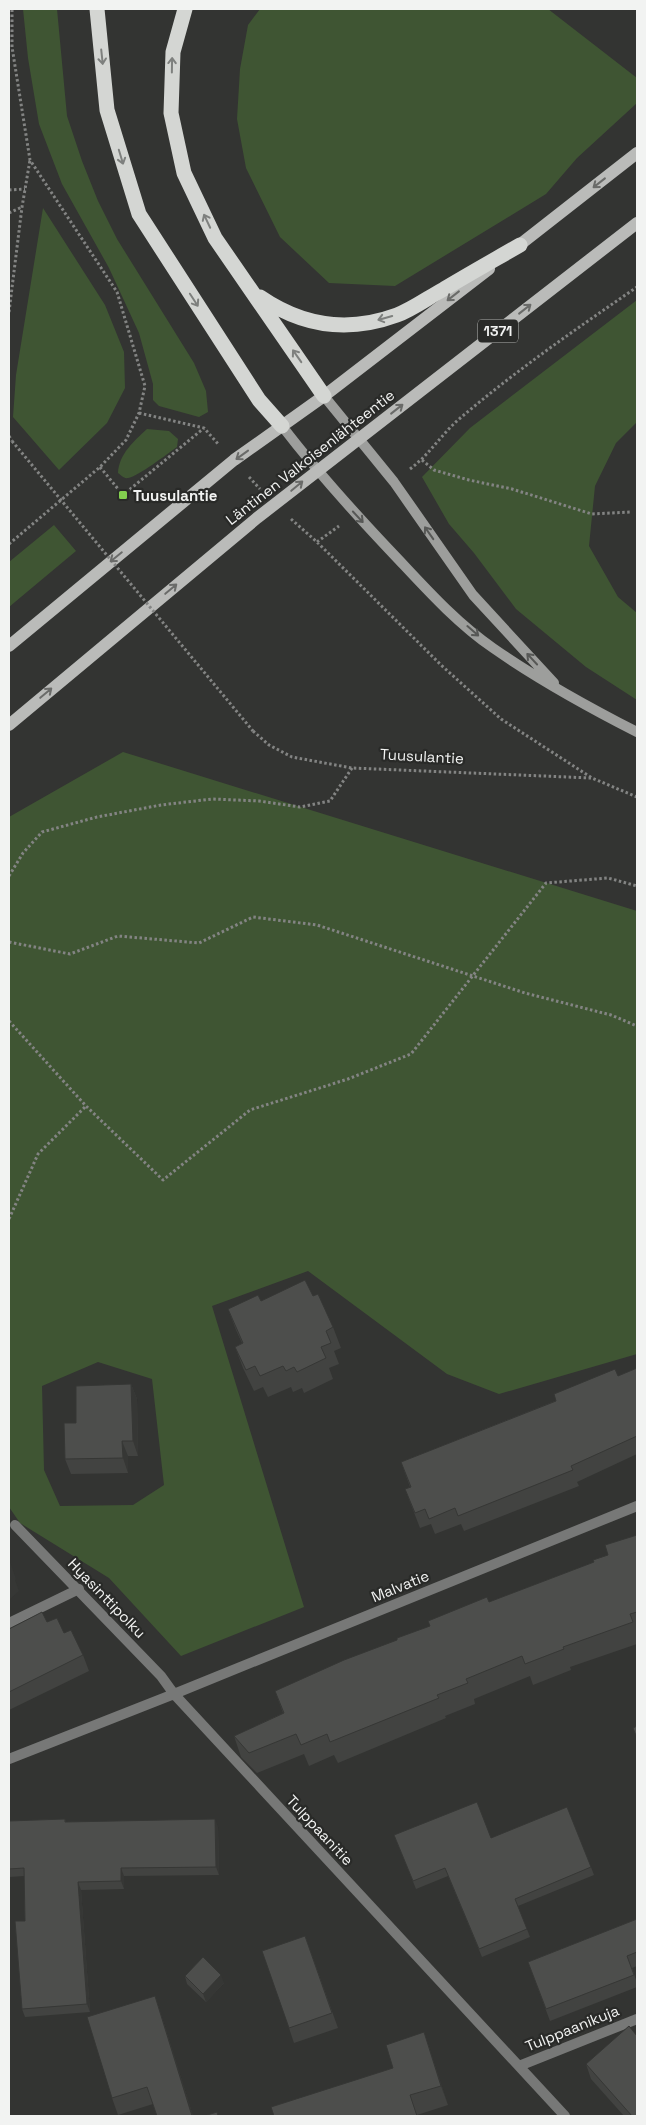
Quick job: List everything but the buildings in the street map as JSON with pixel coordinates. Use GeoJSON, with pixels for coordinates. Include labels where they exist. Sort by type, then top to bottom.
{"type":"FeatureCollection","features":[{"type":"Feature","properties":{"kind":"highway"},"geometry":{"type":"LineString","coordinates":[[97,9],[107,110],[139,214],[254,392],[282,426]]}},
{"type":"Feature","properties":{"kind":"highway"},"geometry":{"type":"LineString","coordinates":[[185,9],[173,52],[171,113],[184,173],[215,238],[324,396]]}},
{"type":"Feature","properties":{"kind":"highway"},"geometry":{"type":"LineString","coordinates":[[252,292],[280,310],[306,320],[334,325],[365,324],[398,314],[520,245]]}},
{"type":"Feature","properties":{"kind":"main road"},"geometry":{"type":"LineString","coordinates":[[9,646],[234,460],[324,396],[637,153]]}},
{"type":"Feature","properties":{"kind":"main road","name":"Läntinen Valkoisenlähteentie"},"geometry":{"type":"LineString","coordinates":[[9,724],[316,470],[637,223]]}},
{"type":"Feature","properties":{"kind":"main road"},"geometry":{"type":"LineString","coordinates":[[324,396],[394,482],[473,595],[565,695]]}},
{"type":"Feature","properties":{"kind":"main road"},"geometry":{"type":"LineString","coordinates":[[282,426],[316,470],[355,514],[438,601],[492,648],[565,695],[637,732]]}},
{"type":"Feature","properties":{"kind":"street","name":"Malvatie"},"geometry":{"type":"LineString","coordinates":[[174,1694],[637,1506]]}},
{"type":"Feature","properties":{"kind":"street","name":"Hyasinttipolku"},"geometry":{"type":"LineString","coordinates":[[15,1525],[79,1589],[161,1676],[174,1694]]}},
{"type":"Feature","properties":{"kind":"street"},"geometry":{"type":"LineString","coordinates":[[9,1624],[79,1589]]}},
{"type":"Feature","properties":{"kind":"street"},"geometry":{"type":"LineString","coordinates":[[9,1759],[174,1694]]}},
{"type":"Feature","properties":{"kind":"street","name":"Tulppaanitie"},"geometry":{"type":"LineString","coordinates":[[174,1694],[565,2116]]}},
{"type":"Feature","properties":{"kind":"street","name":"Tulppaanikuja"},"geometry":{"type":"LineString","coordinates":[[519,2066],[637,2019]]}},
{"type":"Feature","properties":{"kind":"path"},"geometry":{"type":"LineString","coordinates":[[9,312],[30,160],[12,47],[12,9]]}},
{"type":"Feature","properties":{"kind":"path"},"geometry":{"type":"LineString","coordinates":[[9,544],[100,467],[126,440],[139,413],[145,386],[117,292],[30,160]]}},
{"type":"Feature","properties":{"kind":"path"},"geometry":{"type":"LineString","coordinates":[[9,190],[25,189]]}},
{"type":"Feature","properties":{"kind":"path"},"geometry":{"type":"LineString","coordinates":[[9,213],[22,207]]}},
{"type":"Feature","properties":{"kind":"path"},"geometry":{"type":"LineString","coordinates":[[394,482],[422,460],[457,421],[551,346],[637,288]]}},
{"type":"Feature","properties":{"kind":"path"},"geometry":{"type":"LineString","coordinates":[[139,413],[204,428]]}},
{"type":"Feature","properties":{"kind":"path"},"geometry":{"type":"LineString","coordinates":[[100,467],[123,495],[204,428]]}},
{"type":"Feature","properties":{"kind":"path","name":"Tuusulantie"},"geometry":{"type":"LineString","coordinates":[[204,428],[274,505],[317,542],[440,665],[501,719],[592,778],[637,797]]}},
{"type":"Feature","properties":{"kind":"path","name":"Tuusulantie"},"geometry":{"type":"LineString","coordinates":[[9,436],[253,731],[269,745],[292,757],[352,768],[592,778]]}},
{"type":"Feature","properties":{"kind":"path"},"geometry":{"type":"LineString","coordinates":[[422,460],[434,470],[512,489],[592,514],[632,512]]}},
{"type":"Feature","properties":{"kind":"path"},"geometry":{"type":"LineString","coordinates":[[317,542],[355,514]]}},
{"type":"Feature","properties":{"kind":"path"},"geometry":{"type":"LineString","coordinates":[[9,876],[23,854],[42,832],[97,817],[161,805],[212,799],[259,801],[300,807],[330,801],[352,768]]}},
{"type":"Feature","properties":{"kind":"path"},"geometry":{"type":"LineString","coordinates":[[9,1021],[86,1106],[163,1180],[250,1110],[348,1079],[411,1054],[546,883],[608,878],[637,886]]}},
{"type":"Feature","properties":{"kind":"path"},"geometry":{"type":"LineString","coordinates":[[9,942],[70,954],[118,936],[199,942],[253,917],[317,925],[524,992],[610,1015],[637,1026]]}},
{"type":"Feature","properties":{"kind":"path"},"geometry":{"type":"LineString","coordinates":[[9,1219],[38,1154],[86,1106]]}},
{"type":"Feature","properties":{"kind":"green space"},"geometry":{"type":"Polygon","coordinates":[[[23,9],[57,9],[67,116],[82,161],[98,201],[117,239],[194,363],[206,391],[208,412],[199,417],[159,406],[153,400],[153,384],[139,333],[109,268],[62,184],[39,124],[28,58],[23,9]]]}},
{"type":"Feature","properties":{"kind":"green space"},"geometry":{"type":"Polygon","coordinates":[[[260,9],[548,9],[637,78],[637,103],[577,158],[546,194],[395,286],[329,283],[280,237],[246,168],[237,119],[240,69],[248,25],[260,9]]]}},
{"type":"Feature","properties":{"kind":"green space"},"geometry":{"type":"Polygon","coordinates":[[[43,208],[105,305],[124,352],[125,388],[107,423],[59,470],[13,417],[16,375],[43,208]]]}},
{"type":"Feature","properties":{"kind":"green space"},"geometry":{"type":"Polygon","coordinates":[[[637,300],[637,422],[616,443],[595,486],[589,546],[618,597],[637,613],[637,700],[586,667],[516,609],[474,553],[449,524],[422,477],[470,428],[637,300]]]}},
{"type":"Feature","properties":{"kind":"green space"},"geometry":{"type":"Polygon","coordinates":[[[147,429],[169,431],[178,439],[177,447],[139,473],[128,478],[124,477],[118,473],[121,460],[128,448],[147,429]]]}},
{"type":"Feature","properties":{"kind":"green space"},"geometry":{"type":"Polygon","coordinates":[[[54,525],[76,551],[9,607],[9,562],[54,525]]]}},
{"type":"Feature","properties":{"kind":"green space"},"geometry":{"type":"Polygon","coordinates":[[[123,752],[637,911],[637,1354],[499,1394],[447,1374],[308,1271],[212,1306],[304,1607],[181,1656],[109,1578],[20,1523],[9,1507],[9,817],[123,752]],[[98,1362],[42,1386],[44,1470],[60,1506],[133,1505],[164,1485],[152,1379],[98,1362]]]}},
{"type":"Feature","properties":{"kind":"place","name":"Tuusulantie"},"geometry":{"type":"Point","coordinates":[123,495]}}]}
